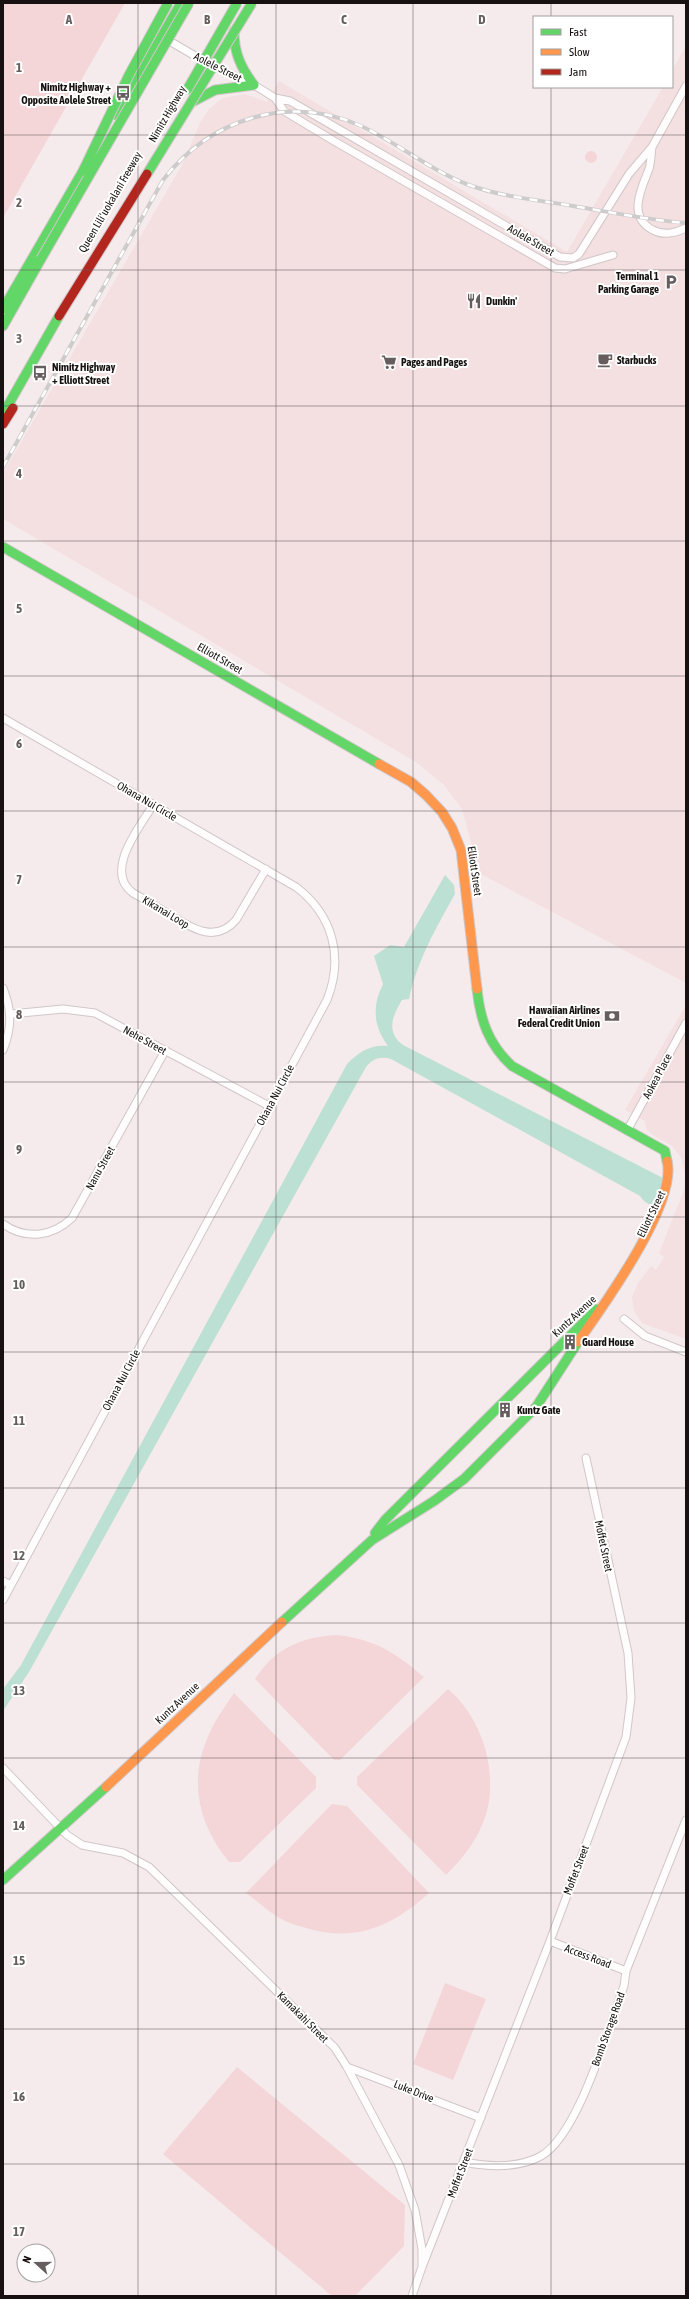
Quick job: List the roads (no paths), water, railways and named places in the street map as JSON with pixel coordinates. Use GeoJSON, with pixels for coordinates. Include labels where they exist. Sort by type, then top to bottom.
{"type":"FeatureCollection","features":[{"type":"Feature","properties":{"kind":"main road"},"geometry":{"type":"LineString","coordinates":[[41,259],[129,76],[168,3]]}},
{"type":"Feature","properties":{"kind":"main road"},"geometry":{"type":"LineString","coordinates":[[3,309],[180,3]]}},
{"type":"Feature","properties":{"kind":"main road"},"geometry":{"type":"LineString","coordinates":[[3,326],[189,3]]}},
{"type":"Feature","properties":{"kind":"main road","name":"Queen Liliʻuokalani Freeway"},"geometry":{"type":"LineString","coordinates":[[3,414],[237,3]]}},
{"type":"Feature","properties":{"kind":"main road","name":"Nimitz Highway"},"geometry":{"type":"LineString","coordinates":[[3,424],[245,3]]}},
{"type":"Feature","properties":{"kind":"main road"},"geometry":{"type":"LineString","coordinates":[[59,316],[252,3]]}},
{"type":"Feature","properties":{"kind":"main road"},"geometry":{"type":"LineString","coordinates":[[235,21],[233,49],[239,65],[254,85]]}},
{"type":"Feature","properties":{"kind":"main road"},"geometry":{"type":"LineString","coordinates":[[184,108],[208,91],[224,87],[254,85]]}},
{"type":"Feature","properties":{"kind":"main road","name":"Elliott Street"},"geometry":{"type":"LineString","coordinates":[[3,547],[410,782],[426,795],[448,821],[461,850],[479,1009],[485,1030],[494,1048],[505,1062],[516,1070],[670,1154],[677,1167]]}},
{"type":"Feature","properties":{"kind":"main road","name":"Elliott Street"},"geometry":{"type":"LineString","coordinates":[[607,1302],[638,1263],[672,1199]]}},
{"type":"Feature","properties":{"kind":"main road","name":"Kuntz Avenue"},"geometry":{"type":"LineString","coordinates":[[3,1880],[61,1829],[367,1543],[385,1520],[579,1326],[607,1302]]}},
{"type":"Feature","properties":{"kind":"main road","name":"Kuntz Avenue"},"geometry":{"type":"LineString","coordinates":[[367,1543],[459,1483],[535,1408],[607,1302]]}},
{"type":"Feature","properties":{"kind":"street","name":"Aolele Street"},"geometry":{"type":"LineString","coordinates":[[162,36],[209,64],[254,85],[275,98],[290,101],[560,257],[573,258],[579,254],[629,174],[652,147],[686,86]]}},
{"type":"Feature","properties":{"kind":"street","name":"Aolele Street"},"geometry":{"type":"LineString","coordinates":[[275,98],[284,111],[555,268],[565,269],[613,255]]}},
{"type":"Feature","properties":{"kind":"street"},"geometry":{"type":"LineString","coordinates":[[652,147],[650,168],[638,197],[639,214],[643,221],[656,232],[665,234],[686,228]]}},
{"type":"Feature","properties":{"kind":"street"},"geometry":{"type":"LineString","coordinates":[[368,160],[373,150]]}},
{"type":"Feature","properties":{"kind":"street"},"geometry":{"type":"LineString","coordinates":[[528,252],[539,245]]}},
{"type":"Feature","properties":{"kind":"street","name":"Ohana Nui Circle"},"geometry":{"type":"LineString","coordinates":[[3,718],[296,887],[315,904],[330,932],[335,963],[333,982],[326,1000],[3,1600]]}},
{"type":"Feature","properties":{"kind":"street","name":"Kikanai Loop"},"geometry":{"type":"LineString","coordinates":[[153,805],[124,855],[121,868],[122,877],[126,886],[133,893],[194,929],[213,933],[229,927],[236,920],[266,869]]}},
{"type":"Feature","properties":{"kind":"street"},"geometry":{"type":"LineString","coordinates":[[3,988],[11,1014],[10,1028],[3,1050]]}},
{"type":"Feature","properties":{"kind":"street","name":"Nehe Street"},"geometry":{"type":"LineString","coordinates":[[11,1014],[63,1009],[85,1010],[105,1018],[269,1106]]}},
{"type":"Feature","properties":{"kind":"street","name":"Aokea Place"},"geometry":{"type":"LineString","coordinates":[[628,1130],[686,1023]]}},
{"type":"Feature","properties":{"kind":"street","name":"Nanu Street"},"geometry":{"type":"LineString","coordinates":[[3,1224],[17,1232],[39,1235],[54,1231],[72,1218],[165,1051]]}},
{"type":"Feature","properties":{"kind":"street"},"geometry":{"type":"LineString","coordinates":[[624,1319],[645,1336],[686,1352]]}},
{"type":"Feature","properties":{"kind":"street","name":"Moffet Street"},"geometry":{"type":"LineString","coordinates":[[422,2267],[550,1941],[626,1737],[631,1698],[628,1654],[586,1458]]}},
{"type":"Feature","properties":{"kind":"street"},"geometry":{"type":"LineString","coordinates":[[3,1581],[11,1585]]}},
{"type":"Feature","properties":{"kind":"street","name":"Kamakahi Street"},"geometry":{"type":"LineString","coordinates":[[3,1768],[61,1829],[82,1845],[123,1853],[149,1867],[335,2048],[347,2067],[399,2165],[415,2210],[422,2250],[422,2267],[412,2296]]}},
{"type":"Feature","properties":{"kind":"street","name":"Bomb Storage Road"},"geometry":{"type":"LineString","coordinates":[[464,2162],[491,2167],[516,2164],[541,2156],[560,2139],[581,2102],[624,1986],[626,1970],[686,1820]]}},
{"type":"Feature","properties":{"kind":"street","name":"Access Road"},"geometry":{"type":"LineString","coordinates":[[550,1941],[626,1970]]}},
{"type":"Feature","properties":{"kind":"street","name":"Luke Drive"},"geometry":{"type":"LineString","coordinates":[[347,2067],[480,2118]]}},
{"type":"Feature","properties":{"kind":"railway"},"geometry":{"type":"LineString","coordinates":[[3,467],[163,180],[182,159],[204,141],[227,127],[253,118],[279,112],[306,112],[334,116],[361,126],[388,140],[441,172],[469,185],[482,189],[520,198],[643,218],[686,223]]}},
{"type":"Feature","properties":{"kind":"place","name":"Nimitz Highway + Opposite Aolele Street"},"geometry":{"type":"Point","coordinates":[123,93]}},
{"type":"Feature","properties":{"kind":"place","name":"Terminal 1 Parking Garage"},"geometry":{"type":"Point","coordinates":[671,282]}},
{"type":"Feature","properties":{"kind":"place","name":"Dunkin'"},"geometry":{"type":"Point","coordinates":[474,301]}},
{"type":"Feature","properties":{"kind":"place","name":"Starbucks"},"geometry":{"type":"Point","coordinates":[605,360]}},
{"type":"Feature","properties":{"kind":"place","name":"Pages and Pages"},"geometry":{"type":"Point","coordinates":[389,362]}},
{"type":"Feature","properties":{"kind":"place","name":"Nimitz Highway + Elliott Street"},"geometry":{"type":"Point","coordinates":[40,373]}},
{"type":"Feature","properties":{"kind":"place","name":"Hawaiian Airlines Federal Credit Union"},"geometry":{"type":"Point","coordinates":[612,1016]}},
{"type":"Feature","properties":{"kind":"place","name":"Guard House"},"geometry":{"type":"Point","coordinates":[570,1342]}},
{"type":"Feature","properties":{"kind":"place","name":"Kuntz Gate"},"geometry":{"type":"Point","coordinates":[505,1410]}}]}
